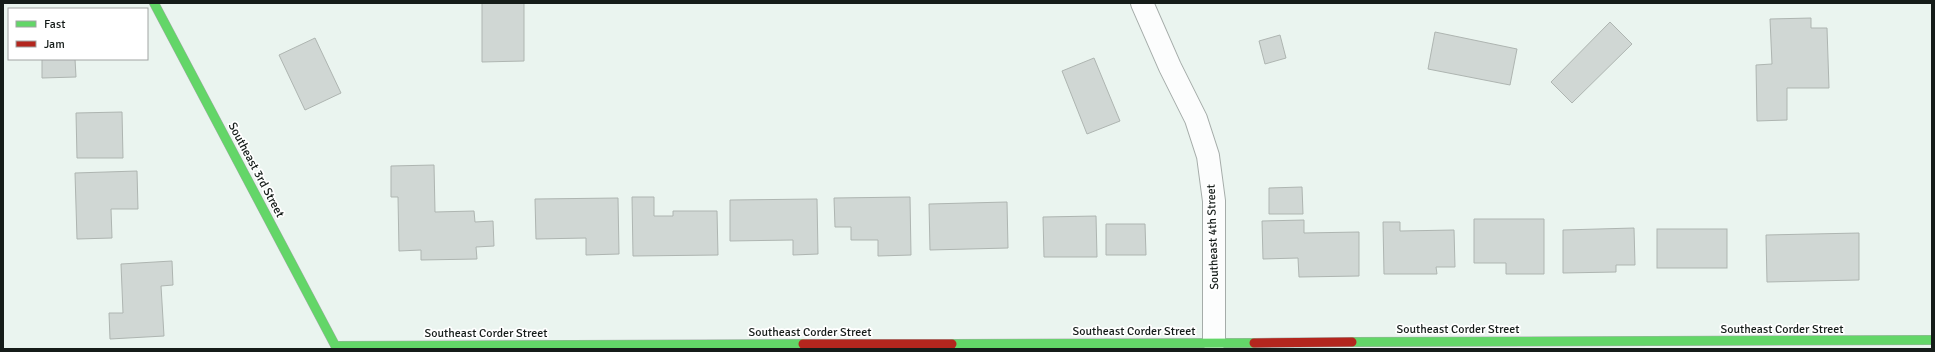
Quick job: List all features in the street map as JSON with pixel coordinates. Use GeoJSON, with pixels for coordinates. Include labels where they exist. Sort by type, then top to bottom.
{"type":"FeatureCollection","features":[{"type":"Feature","properties":{"kind":"street","name":"Southeast 3rd Street"},"geometry":{"type":"LineString","coordinates":[[154,3],[336,347]]}},
{"type":"Feature","properties":{"kind":"street","name":"Southeast 4th Street"},"geometry":{"type":"LineString","coordinates":[[1142,3],[1167,60],[1196,119],[1208,156],[1214,201],[1214,342]]}},
{"type":"Feature","properties":{"kind":"street","name":"Southeast Corder Street"},"geometry":{"type":"LineString","coordinates":[[336,347],[1932,340]]}},
{"type":"Feature","properties":{"kind":"building"},"geometry":{"type":"Polygon","coordinates":[[[482,3],[524,3],[524,61],[482,62],[482,3]]]}},
{"type":"Feature","properties":{"kind":"building"},"geometry":{"type":"Polygon","coordinates":[[[1811,18],[1811,28],[1827,28],[1829,88],[1787,88],[1787,120],[1757,121],[1756,65],[1772,64],[1770,19],[1811,18]]]}},
{"type":"Feature","properties":{"kind":"building"},"geometry":{"type":"Polygon","coordinates":[[[1610,22],[1632,44],[1572,103],[1551,82],[1610,22]]]}},
{"type":"Feature","properties":{"kind":"building"},"geometry":{"type":"Polygon","coordinates":[[[1435,32],[1517,49],[1510,85],[1428,69],[1435,32]]]}},
{"type":"Feature","properties":{"kind":"building"},"geometry":{"type":"Polygon","coordinates":[[[1280,35],[1286,58],[1265,64],[1259,41],[1280,35]]]}},
{"type":"Feature","properties":{"kind":"building"},"geometry":{"type":"Polygon","coordinates":[[[315,38],[341,93],[305,110],[279,55],[315,38]]]}},
{"type":"Feature","properties":{"kind":"building"},"geometry":{"type":"Polygon","coordinates":[[[1094,58],[1120,121],[1087,134],[1062,71],[1094,58]]]}},
{"type":"Feature","properties":{"kind":"building"},"geometry":{"type":"Polygon","coordinates":[[[42,60],[75,60],[76,77],[42,78],[42,60]]]}},
{"type":"Feature","properties":{"kind":"building"},"geometry":{"type":"Polygon","coordinates":[[[122,112],[123,158],[77,158],[76,113],[122,112]]]}},
{"type":"Feature","properties":{"kind":"building"},"geometry":{"type":"Polygon","coordinates":[[[434,165],[435,212],[474,211],[475,222],[493,221],[494,246],[476,247],[477,259],[421,260],[421,250],[399,251],[398,197],[391,197],[391,166],[434,165]]]}},
{"type":"Feature","properties":{"kind":"building"},"geometry":{"type":"Polygon","coordinates":[[[137,171],[138,209],[111,209],[112,238],[77,239],[75,173],[137,171]]]}},
{"type":"Feature","properties":{"kind":"building"},"geometry":{"type":"Polygon","coordinates":[[[1302,187],[1303,214],[1269,214],[1269,188],[1302,187]]]}},
{"type":"Feature","properties":{"kind":"building"},"geometry":{"type":"Polygon","coordinates":[[[632,197],[654,197],[654,216],[673,216],[673,211],[717,211],[718,255],[633,256],[632,197]]]}},
{"type":"Feature","properties":{"kind":"building"},"geometry":{"type":"Polygon","coordinates":[[[910,197],[911,255],[878,256],[878,240],[851,240],[851,227],[835,227],[834,198],[910,197]]]}},
{"type":"Feature","properties":{"kind":"building"},"geometry":{"type":"Polygon","coordinates":[[[618,198],[619,254],[586,255],[586,238],[536,239],[535,199],[618,198]]]}},
{"type":"Feature","properties":{"kind":"building"},"geometry":{"type":"Polygon","coordinates":[[[817,199],[818,254],[793,255],[793,240],[730,241],[730,200],[817,199]]]}},
{"type":"Feature","properties":{"kind":"building"},"geometry":{"type":"Polygon","coordinates":[[[1007,202],[1008,248],[930,250],[929,204],[1007,202]]]}},
{"type":"Feature","properties":{"kind":"building"},"geometry":{"type":"Polygon","coordinates":[[[1096,216],[1097,257],[1044,257],[1043,217],[1096,216]]]}},
{"type":"Feature","properties":{"kind":"building"},"geometry":{"type":"Polygon","coordinates":[[[1474,219],[1544,219],[1544,274],[1506,274],[1506,263],[1474,263],[1474,219]]]}},
{"type":"Feature","properties":{"kind":"building"},"geometry":{"type":"Polygon","coordinates":[[[1304,220],[1304,233],[1359,232],[1359,276],[1299,277],[1298,258],[1263,259],[1262,221],[1304,220]]]}},
{"type":"Feature","properties":{"kind":"building"},"geometry":{"type":"Polygon","coordinates":[[[1383,222],[1400,222],[1400,231],[1454,230],[1455,267],[1436,267],[1437,274],[1384,274],[1383,222]]]}},
{"type":"Feature","properties":{"kind":"building"},"geometry":{"type":"Polygon","coordinates":[[[1106,224],[1145,224],[1146,255],[1106,255],[1106,224]]]}},
{"type":"Feature","properties":{"kind":"building"},"geometry":{"type":"Polygon","coordinates":[[[1634,228],[1635,265],[1616,265],[1616,272],[1563,273],[1563,230],[1634,228]]]}},
{"type":"Feature","properties":{"kind":"building"},"geometry":{"type":"Polygon","coordinates":[[[1657,229],[1727,229],[1727,268],[1657,268],[1657,229]]]}},
{"type":"Feature","properties":{"kind":"building"},"geometry":{"type":"Polygon","coordinates":[[[1859,233],[1859,280],[1767,282],[1766,235],[1859,233]]]}},
{"type":"Feature","properties":{"kind":"building"},"geometry":{"type":"Polygon","coordinates":[[[172,261],[173,285],[161,286],[164,336],[110,339],[109,313],[123,313],[121,264],[172,261]]]}},
{"type":"Feature","properties":{"kind":"traffic: fast"},"geometry":{"type":"LineString","coordinates":[[154,3],[337,349]]}},
{"type":"Feature","properties":{"kind":"traffic: fast"},"geometry":{"type":"LineString","coordinates":[[1352,342],[1932,340]]}},
{"type":"Feature","properties":{"kind":"traffic: fast"},"geometry":{"type":"LineString","coordinates":[[952,344],[1254,343]]}},
{"type":"Feature","properties":{"kind":"traffic: fast"},"geometry":{"type":"LineString","coordinates":[[336,346],[803,344]]}},
{"type":"Feature","properties":{"kind":"traffic: jam"},"geometry":{"type":"LineString","coordinates":[[1254,343],[1352,342]]}},
{"type":"Feature","properties":{"kind":"traffic: jam"},"geometry":{"type":"LineString","coordinates":[[803,344],[952,344]]}}]}
